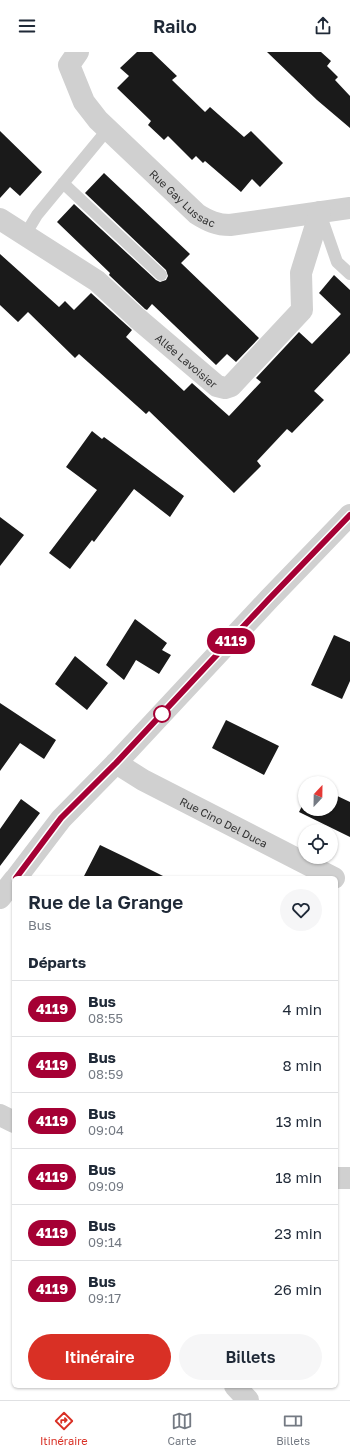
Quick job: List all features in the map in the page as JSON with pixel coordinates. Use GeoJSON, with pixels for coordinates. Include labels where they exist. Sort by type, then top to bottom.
{"type":"FeatureCollection","features":[{"type":"Feature","properties":{"kind":"street","name":"Rue Gay Lussac"},"geometry":{"type":"LineString","coordinates":[[70,56],[84,102],[108,129],[197,214],[207,220],[218,225],[230,225],[350,208]]}},
{"type":"Feature","properties":{"kind":"street","name":"Allée Lavoisier"},"geometry":{"type":"LineString","coordinates":[[0,219],[97,281],[137,318],[217,386],[225,388],[231,386],[302,310],[301,273],[320,212]]}},
{"type":"Feature","properties":{"kind":"street"},"geometry":{"type":"LineString","coordinates":[[17,876],[61,818],[116,763],[269,599],[350,516]]}},
{"type":"Feature","properties":{"kind":"street","name":"Rue Cino Del Duca"},"geometry":{"type":"LineString","coordinates":[[116,763],[143,780],[331,876]]}},
{"type":"Feature","properties":{"kind":"street","name":"Rue Cino Del Duca"},"geometry":{"type":"LineString","coordinates":[[338,880],[350,886]]}},
{"type":"Feature","properties":{"kind":"street"},"geometry":{"type":"LineString","coordinates":[[0,898],[12,883]]}},
{"type":"Feature","properties":{"kind":"street"},"geometry":{"type":"LineString","coordinates":[[0,1114],[12,1121]]}},
{"type":"Feature","properties":{"kind":"street"},"geometry":{"type":"LineString","coordinates":[[338,1178],[350,1178]]}},
{"type":"Feature","properties":{"kind":"street"},"geometry":{"type":"LineString","coordinates":[[237,1388],[248,1400]]}},
{"type":"Feature","properties":{"kind":"lane"},"geometry":{"type":"LineString","coordinates":[[25,235],[37,215],[108,129]]}},
{"type":"Feature","properties":{"kind":"lane"},"geometry":{"type":"LineString","coordinates":[[63,183],[162,275]]}},
{"type":"Feature","properties":{"kind":"lane"},"geometry":{"type":"LineString","coordinates":[[320,212],[337,262],[350,274]]}},
{"type":"Feature","properties":{"kind":"building"},"geometry":{"type":"Polygon","coordinates":[[[137,52],[152,52],[177,76],[172,80],[205,112],[210,107],[244,137],[251,131],[283,163],[260,187],[252,179],[241,192],[205,161],[203,163],[196,156],[192,160],[168,136],[164,140],[148,125],[151,121],[117,88],[129,76],[120,68],[137,52]]]}},
{"type":"Feature","properties":{"kind":"building"},"geometry":{"type":"Polygon","coordinates":[[[267,52],[321,52],[331,61],[327,66],[338,77],[335,80],[350,96],[350,128],[317,100],[267,52]]]}},
{"type":"Feature","properties":{"kind":"building"},"geometry":{"type":"Polygon","coordinates":[[[0,131],[42,172],[20,196],[10,187],[0,198],[0,131]]]}},
{"type":"Feature","properties":{"kind":"building"},"geometry":{"type":"Polygon","coordinates":[[[104,173],[190,254],[181,263],[259,338],[236,362],[227,354],[216,365],[152,304],[147,310],[145,309],[57,222],[74,204],[156,280],[160,282],[166,280],[168,276],[166,270],[85,193],[104,173]]]}},
{"type":"Feature","properties":{"kind":"building"},"geometry":{"type":"Polygon","coordinates":[[[0,254],[59,307],[65,301],[74,310],[91,293],[132,330],[126,337],[184,391],[192,383],[229,416],[261,382],[256,378],[299,332],[312,344],[341,314],[319,293],[334,275],[350,290],[350,353],[314,391],[324,400],[292,433],[287,429],[257,461],[261,466],[234,493],[149,411],[146,414],[79,354],[75,358],[28,312],[18,322],[0,305],[0,254]]]}},
{"type":"Feature","properties":{"kind":"building"},"geometry":{"type":"Polygon","coordinates":[[[92,431],[102,439],[104,437],[184,496],[170,517],[134,489],[94,542],[92,540],[70,569],[49,553],[97,490],[66,467],[92,431]]]}},
{"type":"Feature","properties":{"kind":"building"},"geometry":{"type":"Polygon","coordinates":[[[0,517],[24,535],[0,566],[0,517]]]}},
{"type":"Feature","properties":{"kind":"building"},"geometry":{"type":"Polygon","coordinates":[[[135,619],[167,643],[162,650],[171,655],[159,674],[136,660],[124,680],[106,665],[135,619]]]}},
{"type":"Feature","properties":{"kind":"building"},"geometry":{"type":"Polygon","coordinates":[[[334,635],[350,642],[350,681],[342,699],[311,685],[334,635]]]}},
{"type":"Feature","properties":{"kind":"building"},"geometry":{"type":"Polygon","coordinates":[[[75,656],[108,683],[87,710],[55,684],[75,656]]]}},
{"type":"Feature","properties":{"kind":"building"},"geometry":{"type":"Polygon","coordinates":[[[0,703],[56,740],[44,759],[20,743],[0,771],[0,703]]]}},
{"type":"Feature","properties":{"kind":"building"},"geometry":{"type":"Polygon","coordinates":[[[226,720],[279,746],[264,775],[212,748],[226,720]]]}},
{"type":"Feature","properties":{"kind":"building"},"geometry":{"type":"Polygon","coordinates":[[[338,796],[350,802],[350,837],[338,831],[338,824],[323,824],[307,816],[338,816],[338,796]]]}},
{"type":"Feature","properties":{"kind":"building"},"geometry":{"type":"Polygon","coordinates":[[[21,799],[40,813],[0,866],[0,829],[21,799]]]}},
{"type":"Feature","properties":{"kind":"building"},"geometry":{"type":"Polygon","coordinates":[[[100,845],[163,876],[84,876],[100,845]]]}},
{"type":"Feature","properties":{"kind":"bus line","name":"4119"},"geometry":{"type":"LineString","coordinates":[[18,876],[61,818],[116,763],[269,599],[350,515]]}}]}
